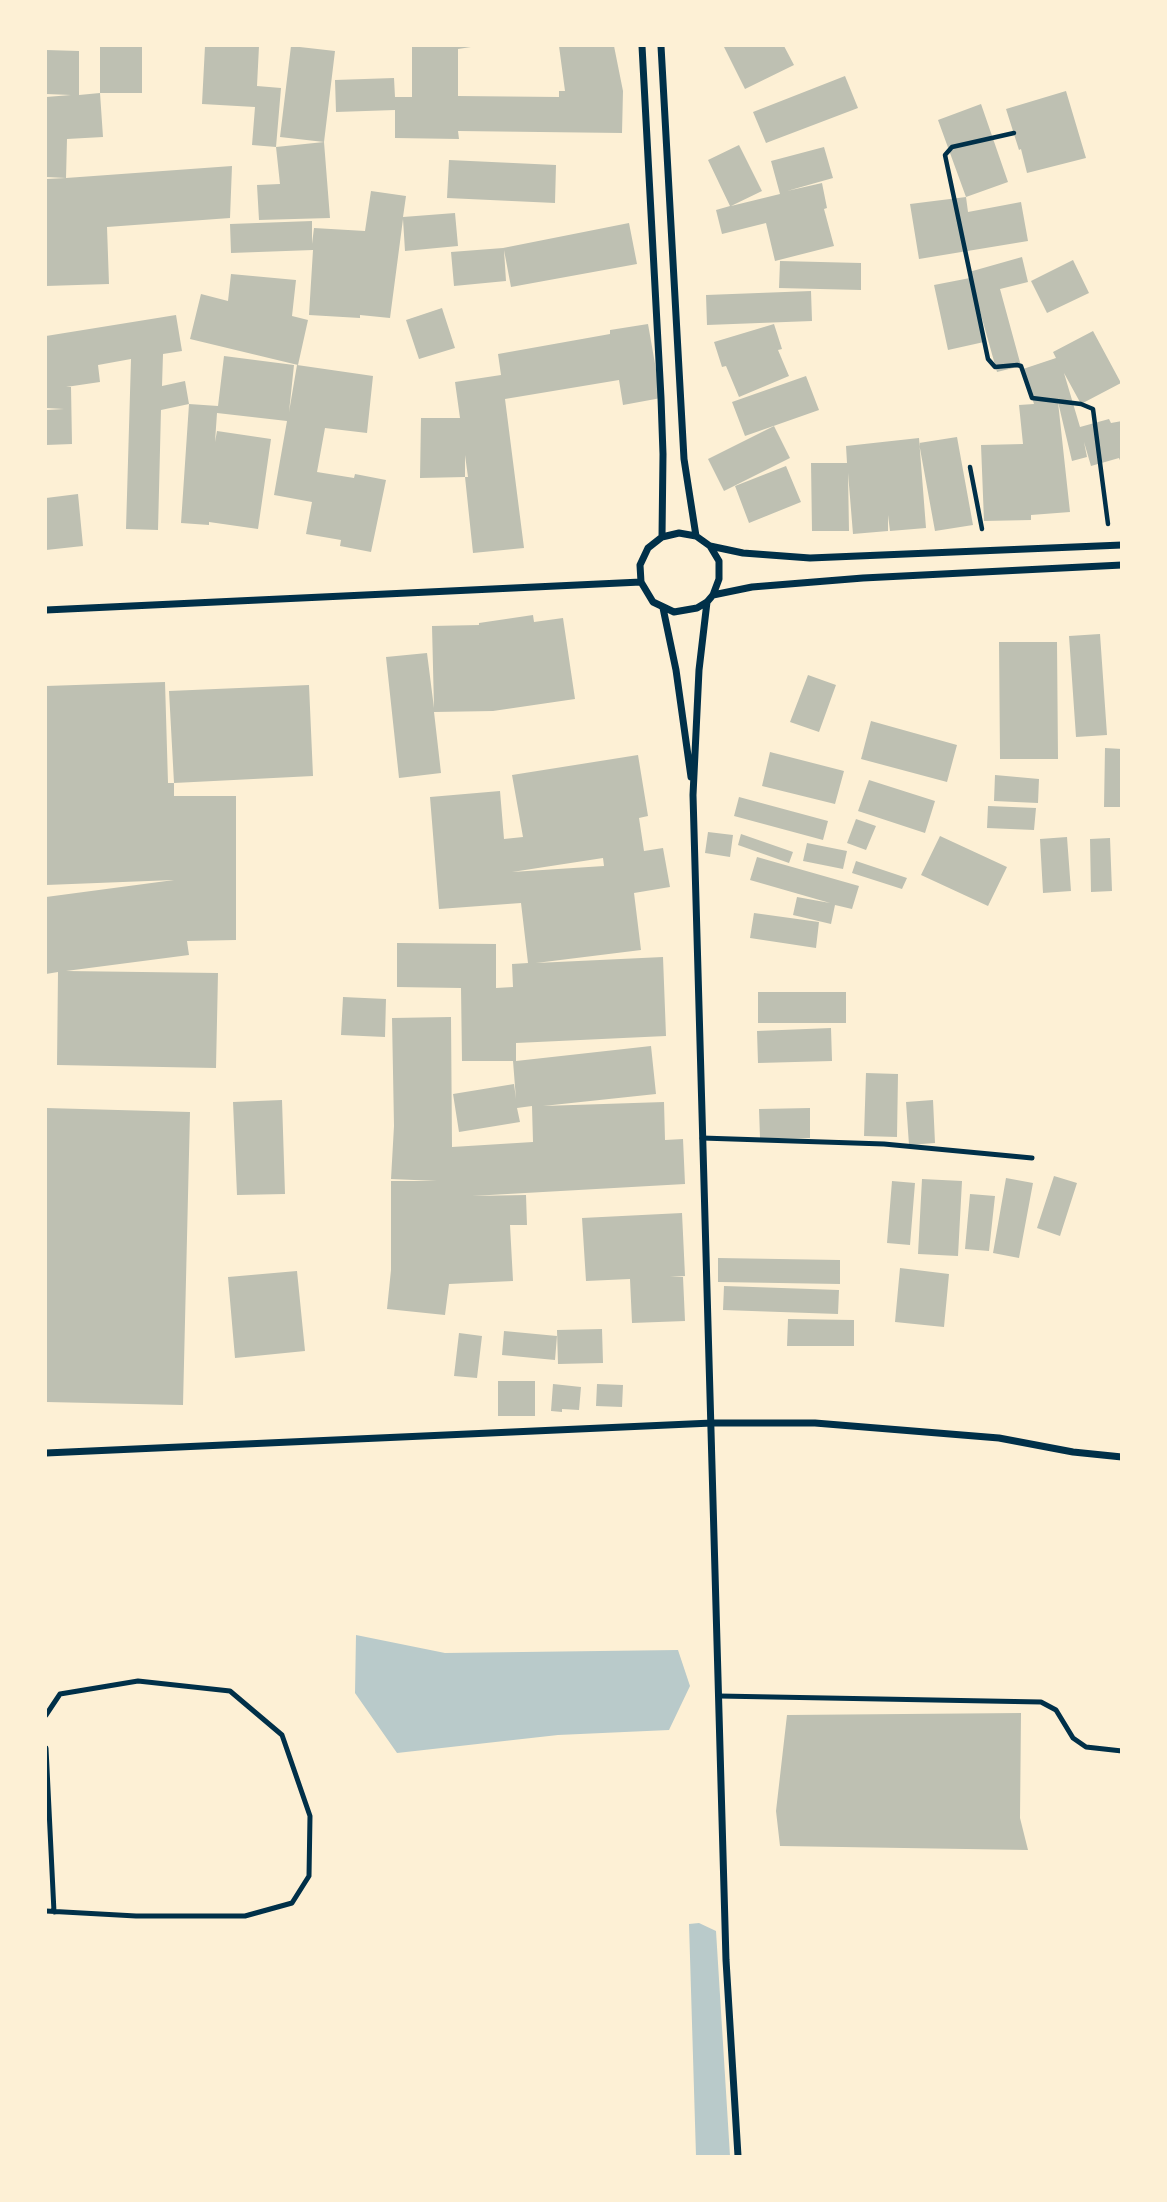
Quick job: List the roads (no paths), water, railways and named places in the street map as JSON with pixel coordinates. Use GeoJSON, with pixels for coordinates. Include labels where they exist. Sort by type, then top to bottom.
{"type":"FeatureCollection","features":[{"type":"Feature","properties":{"kind":"street"},"geometry":{"type":"LineString","coordinates":[[642,46],[660,361],[662,537]]}},
{"type":"Feature","properties":{"kind":"street"},"geometry":{"type":"LineString","coordinates":[[661,46],[684,459],[696,536]]}},
{"type":"Feature","properties":{"kind":"street"},"geometry":{"type":"LineString","coordinates":[[660,361],[677,360]]}},
{"type":"Feature","properties":{"kind":"street"},"geometry":{"type":"LineString","coordinates":[[679,533],[696,536],[710,546],[719,561],[719,579],[713,595],[707,602],[686,612],[663,608],[653,602],[641,582],[640,565],[648,548],[662,537],[679,533]]}},
{"type":"Feature","properties":{"kind":"street"},"geometry":{"type":"LineString","coordinates":[[710,546],[743,553],[810,558],[1122,545]]}},
{"type":"Feature","properties":{"kind":"street"},"geometry":{"type":"LineString","coordinates":[[713,595],[752,587],[863,578],[1122,565]]}},
{"type":"Feature","properties":{"kind":"street"},"geometry":{"type":"LineString","coordinates":[[46,610],[641,582]]}},
{"type":"Feature","properties":{"kind":"street"},"geometry":{"type":"LineString","coordinates":[[707,602],[699,670],[693,795],[726,1960],[738,2157]]}},
{"type":"Feature","properties":{"kind":"street"},"geometry":{"type":"LineString","coordinates":[[663,608],[676,670],[693,795]]}},
{"type":"Feature","properties":{"kind":"street"},"geometry":{"type":"LineString","coordinates":[[46,1453],[712,1423],[815,1423],[999,1438],[1073,1452],[1122,1457]]}},
{"type":"Feature","properties":{"kind":"lane"},"geometry":{"type":"LineString","coordinates":[[702,1138],[884,1144],[1032,1158]]}},
{"type":"Feature","properties":{"kind":"lane"},"geometry":{"type":"LineString","coordinates":[[46,1715],[60,1693],[138,1681],[230,1690],[282,1735],[310,1816],[309,1876],[292,1903],[245,1916],[136,1916],[46,1912]]}},
{"type":"Feature","properties":{"kind":"lane"},"geometry":{"type":"LineString","coordinates":[[719,1696],[1041,1702],[1056,1710],[1073,1738],[1086,1747],[1122,1751]]}},
{"type":"Feature","properties":{"kind":"lane"},"geometry":{"type":"LineString","coordinates":[[46,1748],[54,1912]]}}]}
